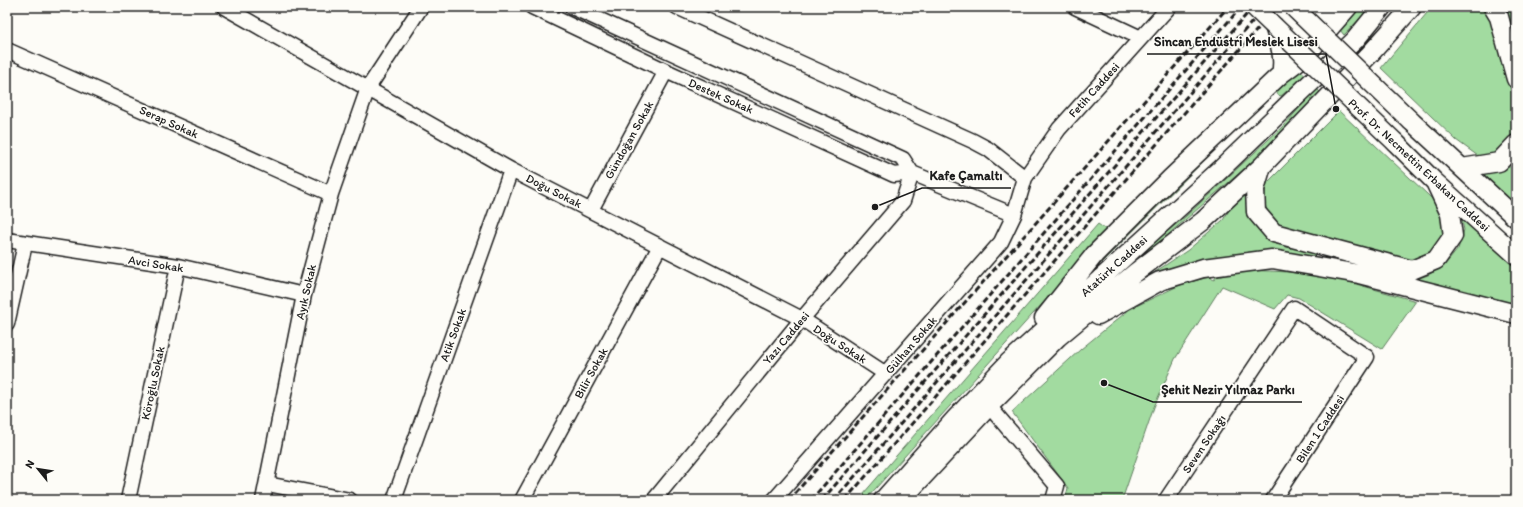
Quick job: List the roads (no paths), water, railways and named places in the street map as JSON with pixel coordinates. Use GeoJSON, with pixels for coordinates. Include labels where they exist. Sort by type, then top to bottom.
{"type":"FeatureCollection","features":[{"type":"Feature","properties":{"kind":"main road","name":"Prof. Dr. Necmettin Erbakan Caddesi"},"geometry":{"type":"LineString","coordinates":[[1254,7],[1435,182],[1516,255]]}},
{"type":"Feature","properties":{"kind":"main road"},"geometry":{"type":"LineString","coordinates":[[1294,7],[1322,15],[1336,12],[1344,7]]}},
{"type":"Feature","properties":{"kind":"main road"},"geometry":{"type":"LineString","coordinates":[[1294,7],[1411,121],[1516,218]]}},
{"type":"Feature","properties":{"kind":"main road"},"geometry":{"type":"LineString","coordinates":[[1009,362],[1095,254],[1170,179],[1282,74],[1305,56],[1348,7]]}},
{"type":"Feature","properties":{"kind":"main road","name":"Atatürk Caddesi"},"geometry":{"type":"LineString","coordinates":[[883,500],[954,420],[1009,362],[1220,170],[1355,40],[1382,7]]}},
{"type":"Feature","properties":{"kind":"main road","name":"Atatürk Caddesi"},"geometry":{"type":"LineString","coordinates":[[901,500],[989,406],[1058,337],[1135,273],[1203,221],[1262,166],[1370,54],[1412,7]]}},
{"type":"Feature","properties":{"kind":"main road"},"geometry":{"type":"LineString","coordinates":[[1493,7],[1499,17],[1516,79]]}},
{"type":"Feature","properties":{"kind":"main road"},"geometry":{"type":"LineString","coordinates":[[1274,26],[1284,64],[1282,74]]}},
{"type":"Feature","properties":{"kind":"main road"},"geometry":{"type":"LineString","coordinates":[[1462,168],[1499,162],[1516,144]]}},
{"type":"Feature","properties":{"kind":"main road"},"geometry":{"type":"LineString","coordinates":[[1262,166],[1255,189],[1256,212],[1274,232],[1412,270],[1436,260],[1453,236],[1450,214],[1435,182]]}},
{"type":"Feature","properties":{"kind":"main road"},"geometry":{"type":"LineString","coordinates":[[1058,337],[1160,281],[1203,268],[1272,259],[1359,274],[1516,314]]}},
{"type":"Feature","properties":{"kind":"street","name":"Doğu Sokak"},"geometry":{"type":"LineString","coordinates":[[224,7],[511,170],[802,319],[886,374]]}},
{"type":"Feature","properties":{"kind":"street","name":"Ayık Sokak"},"geometry":{"type":"LineString","coordinates":[[263,500],[304,295],[331,194],[368,88],[421,7]]}},
{"type":"Feature","properties":{"kind":"street","name":"Destek Sokak"},"geometry":{"type":"LineString","coordinates":[[532,7],[666,71],[894,175],[912,173],[1014,215]]}},
{"type":"Feature","properties":{"kind":"street","name":"Destek Sokak"},"geometry":{"type":"LineString","coordinates":[[572,7],[903,159],[912,173]]}},
{"type":"Feature","properties":{"kind":"street"},"geometry":{"type":"LineString","coordinates":[[678,7],[973,141],[988,149],[1025,178]]}},
{"type":"Feature","properties":{"kind":"street"},"geometry":{"type":"LineString","coordinates":[[1075,7],[1141,38]]}},
{"type":"Feature","properties":{"kind":"street","name":"Fetih Caddesi"},"geometry":{"type":"LineString","coordinates":[[1025,178],[1059,129],[1169,7]]}},
{"type":"Feature","properties":{"kind":"street","name":"Serap Sokak"},"geometry":{"type":"LineString","coordinates":[[7,50],[331,194]]}},
{"type":"Feature","properties":{"kind":"street","name":"Gündoğan Sokak"},"geometry":{"type":"LineString","coordinates":[[591,210],[666,71]]}},
{"type":"Feature","properties":{"kind":"street","name":"Atik Sokak"},"geometry":{"type":"LineString","coordinates":[[394,500],[511,170]]}},
{"type":"Feature","properties":{"kind":"street","name":"Yazı Caddesi"},"geometry":{"type":"LineString","coordinates":[[654,500],[802,319],[903,201],[912,173]]}},
{"type":"Feature","properties":{"kind":"street","name":"Gülhan Sokak"},"geometry":{"type":"LineString","coordinates":[[774,500],[1001,242],[1014,215],[1025,178]]}},
{"type":"Feature","properties":{"kind":"street","name":"Avci Sokak"},"geometry":{"type":"LineString","coordinates":[[7,240],[25,244],[178,266],[304,295]]}},
{"type":"Feature","properties":{"kind":"street"},"geometry":{"type":"LineString","coordinates":[[7,324],[25,244]]}},
{"type":"Feature","properties":{"kind":"street","name":"Bilir Sokak"},"geometry":{"type":"LineString","coordinates":[[522,500],[660,246]]}},
{"type":"Feature","properties":{"kind":"street","name":"Köroğlu Sokak"},"geometry":{"type":"LineString","coordinates":[[128,500],[178,266]]}},
{"type":"Feature","properties":{"kind":"street","name":"Seven Sokağı"},"geometry":{"type":"LineString","coordinates":[[1166,500],[1294,308],[1367,357]]}},
{"type":"Feature","properties":{"kind":"street","name":"Bilen 1 Caddesi"},"geometry":{"type":"LineString","coordinates":[[1273,500],[1367,357]]}},
{"type":"Feature","properties":{"kind":"street"},"geometry":{"type":"LineString","coordinates":[[989,406],[1057,486],[1053,500]]}},
{"type":"Feature","properties":{"kind":"street"},"geometry":{"type":"LineString","coordinates":[[267,484],[350,500]]}},
{"type":"Feature","properties":{"kind":"railway"},"geometry":{"type":"LineString","coordinates":[[789,500],[1228,7]]}},
{"type":"Feature","properties":{"kind":"railway"},"geometry":{"type":"LineString","coordinates":[[811,500],[1241,7]]}},
{"type":"Feature","properties":{"kind":"railway"},"geometry":{"type":"LineString","coordinates":[[822,500],[1253,7]]}},
{"type":"Feature","properties":{"kind":"railway"},"geometry":{"type":"LineString","coordinates":[[834,500],[1265,7]]}},
{"type":"Feature","properties":{"kind":"railway"},"geometry":{"type":"LineString","coordinates":[[845,500],[1277,7]]}},
{"type":"Feature","properties":{"kind":"place","name":"Sincan Endüstri Meslek Lisesi"},"geometry":{"type":"Point","coordinates":[1336,109]}},
{"type":"Feature","properties":{"kind":"place","name":"Kafe Çamaltı"},"geometry":{"type":"Point","coordinates":[875,207]}},
{"type":"Feature","properties":{"kind":"place","name":"Şehit Nezir Yılmaz Parkı"},"geometry":{"type":"Point","coordinates":[1104,383]}}]}
